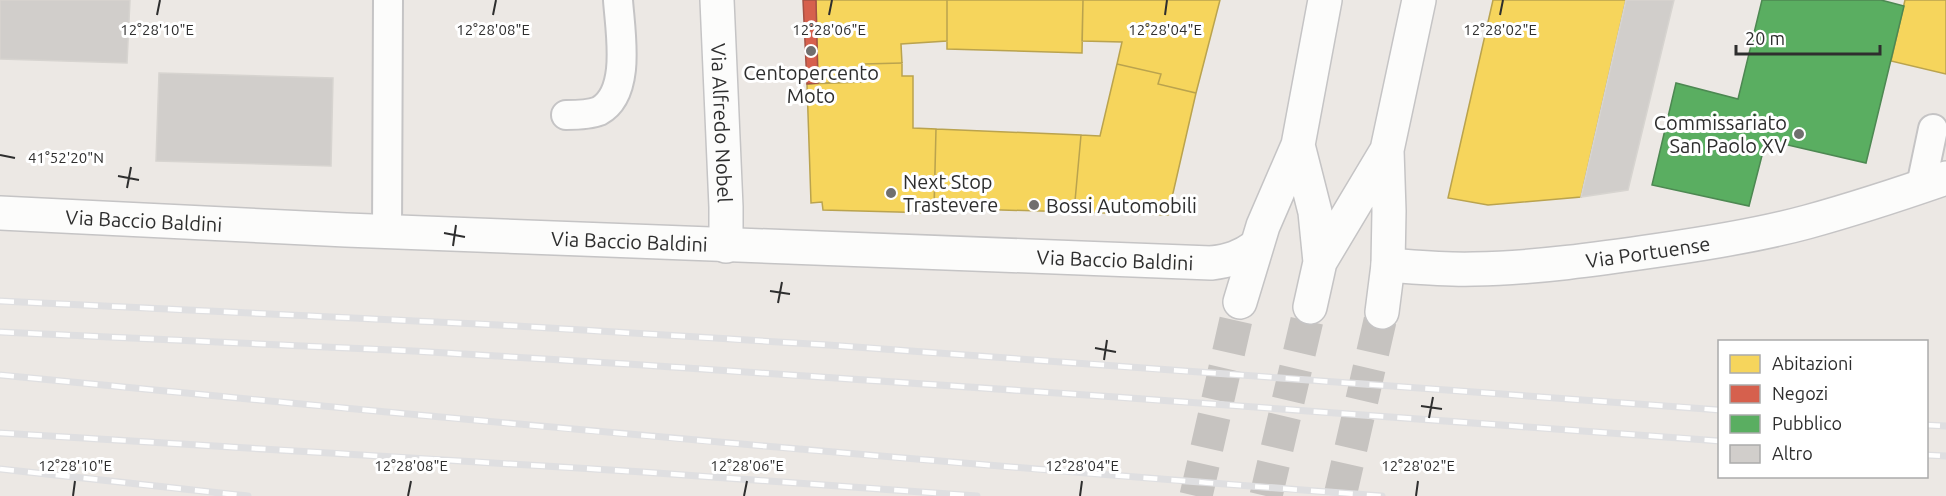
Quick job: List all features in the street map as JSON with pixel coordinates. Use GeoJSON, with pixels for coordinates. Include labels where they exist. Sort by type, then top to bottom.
{"type":"FeatureCollection","features":[{"type":"Feature","properties":{"kind":"street","name":"Via Alfredo Nobel"},"geometry":{"type":"LineString","coordinates":[[717,0],[726,246]]}},
{"type":"Feature","properties":{"kind":"street"},"geometry":{"type":"LineString","coordinates":[[1240,302],[1255,247],[1298,144],[1325,0]]}},
{"type":"Feature","properties":{"kind":"street"},"geometry":{"type":"LineString","coordinates":[[1382,312],[1388,265],[1387,150],[1419,0]]}},
{"type":"Feature","properties":{"kind":"street"},"geometry":{"type":"LineString","coordinates":[[1298,144],[1315,212],[1320,262],[1310,307]]}},
{"type":"Feature","properties":{"kind":"street"},"geometry":{"type":"LineString","coordinates":[[1320,262],[1387,150]]}},
{"type":"Feature","properties":{"kind":"street","name":"Via Portuense"},"geometry":{"type":"LineString","coordinates":[[1388,265],[1474,269],[1521,266],[1576,261],[1698,244],[1805,223],[1934,182]]}},
{"type":"Feature","properties":{"kind":"street","name":"Via Baccio Baldini"},"geometry":{"type":"LineString","coordinates":[[0,213],[726,246],[1211,262],[1229,261],[1255,247]]}},
{"type":"Feature","properties":{"kind":"lane"},"geometry":{"type":"LineString","coordinates":[[387,232],[388,0]]}},
{"type":"Feature","properties":{"kind":"lane"},"geometry":{"type":"LineString","coordinates":[[566,115],[598,111],[609,102],[617,89],[622,66],[618,0]]}},
{"type":"Feature","properties":{"kind":"lane"},"geometry":{"type":"LineString","coordinates":[[1933,129],[1934,182]]}},
{"type":"Feature","properties":{"kind":"building: Abitazioni"},"geometry":{"type":"Polygon","coordinates":[[[816,0],[947,0],[947,41],[901,44],[902,63],[863,64],[864,82],[818,83],[816,0]]]}},
{"type":"Feature","properties":{"kind":"building: Abitazioni"},"geometry":{"type":"Polygon","coordinates":[[[947,0],[1083,0],[1082,53],[947,49],[947,0]]]}},
{"type":"Feature","properties":{"kind":"building: Abitazioni"},"geometry":{"type":"Polygon","coordinates":[[[1083,0],[1220,0],[1196,93],[1158,84],[1161,74],[1117,64],[1122,42],[1082,41],[1083,0]]]}},
{"type":"Feature","properties":{"kind":"building: Abitazioni"},"geometry":{"type":"Polygon","coordinates":[[[1493,0],[1626,0],[1581,197],[1488,205],[1448,198],[1493,0]]]}},
{"type":"Feature","properties":{"kind":"building: Abitazioni"},"geometry":{"type":"Polygon","coordinates":[[[1905,0],[1946,0],[1946,74],[1891,61],[1905,0]]]}},
{"type":"Feature","properties":{"kind":"building: Abitazioni"},"geometry":{"type":"Polygon","coordinates":[[[902,63],[902,76],[913,76],[913,128],[936,129],[934,213],[823,210],[822,202],[811,203],[807,84],[864,82],[863,64],[902,63]]]}},
{"type":"Feature","properties":{"kind":"building: Abitazioni"},"geometry":{"type":"Polygon","coordinates":[[[1117,64],[1161,74],[1158,84],[1196,93],[1168,215],[1074,212],[1081,135],[1100,136],[1117,64]]]}},
{"type":"Feature","properties":{"kind":"building: Abitazioni"},"geometry":{"type":"Polygon","coordinates":[[[936,129],[1081,135],[1074,212],[934,208],[936,129]]]}},
{"type":"Feature","properties":{"kind":"building: Negozi"},"geometry":{"type":"Polygon","coordinates":[[[803,0],[816,0],[818,83],[807,84],[803,0]]]}},
{"type":"Feature","properties":{"kind":"building: Pubblico"},"geometry":{"type":"Polygon","coordinates":[[[1762,0],[1881,0],[1904,6],[1866,163],[1766,140],[1749,206],[1652,185],[1676,83],[1738,99],[1762,0]]]}},
{"type":"Feature","properties":{"kind":"building: Altro"},"geometry":{"type":"Polygon","coordinates":[[[0,0],[130,0],[127,63],[0,59],[0,0]]]}},
{"type":"Feature","properties":{"kind":"building: Altro"},"geometry":{"type":"Polygon","coordinates":[[[1626,0],[1674,0],[1628,190],[1581,197],[1626,0]]]}},
{"type":"Feature","properties":{"kind":"building: Altro"},"geometry":{"type":"Polygon","coordinates":[[[159,73],[333,78],[331,166],[156,161],[159,73]]]}},
{"type":"Feature","properties":{"kind":"tunnel"},"geometry":{"type":"LineString","coordinates":[[1196,496],[1240,302]]}},
{"type":"Feature","properties":{"kind":"tunnel"},"geometry":{"type":"LineString","coordinates":[[1266,496],[1310,307]]}},
{"type":"Feature","properties":{"kind":"tunnel"},"geometry":{"type":"LineString","coordinates":[[1340,496],[1382,312]]}},
{"type":"Feature","properties":{"kind":"railway"},"geometry":{"type":"LineString","coordinates":[[0,301],[499,325],[828,345],[1718,410]]}},
{"type":"Feature","properties":{"kind":"railway"},"geometry":{"type":"LineString","coordinates":[[0,332],[413,351],[628,364],[1718,441]]}},
{"type":"Feature","properties":{"kind":"railway"},"geometry":{"type":"LineString","coordinates":[[0,375],[691,440],[1382,496]]}},
{"type":"Feature","properties":{"kind":"railway"},"geometry":{"type":"LineString","coordinates":[[1928,425],[1946,426]]}},
{"type":"Feature","properties":{"kind":"railway"},"geometry":{"type":"LineString","coordinates":[[0,433],[643,472],[977,496]]}},
{"type":"Feature","properties":{"kind":"railway"},"geometry":{"type":"LineString","coordinates":[[1928,455],[1946,456]]}},
{"type":"Feature","properties":{"kind":"railway"},"geometry":{"type":"LineString","coordinates":[[0,469],[248,496]]}},
{"type":"Feature","properties":{"kind":"place","name":"Centopercento Moto"},"geometry":{"type":"Point","coordinates":[811,51]}},
{"type":"Feature","properties":{"kind":"place","name":"Commissariato San Paolo XV"},"geometry":{"type":"Point","coordinates":[1799,134]}},
{"type":"Feature","properties":{"kind":"place","name":"Next Stop Trastevere"},"geometry":{"type":"Point","coordinates":[891,193]}},
{"type":"Feature","properties":{"kind":"place","name":"Bossi Automobili"},"geometry":{"type":"Point","coordinates":[1034,205]}}]}
